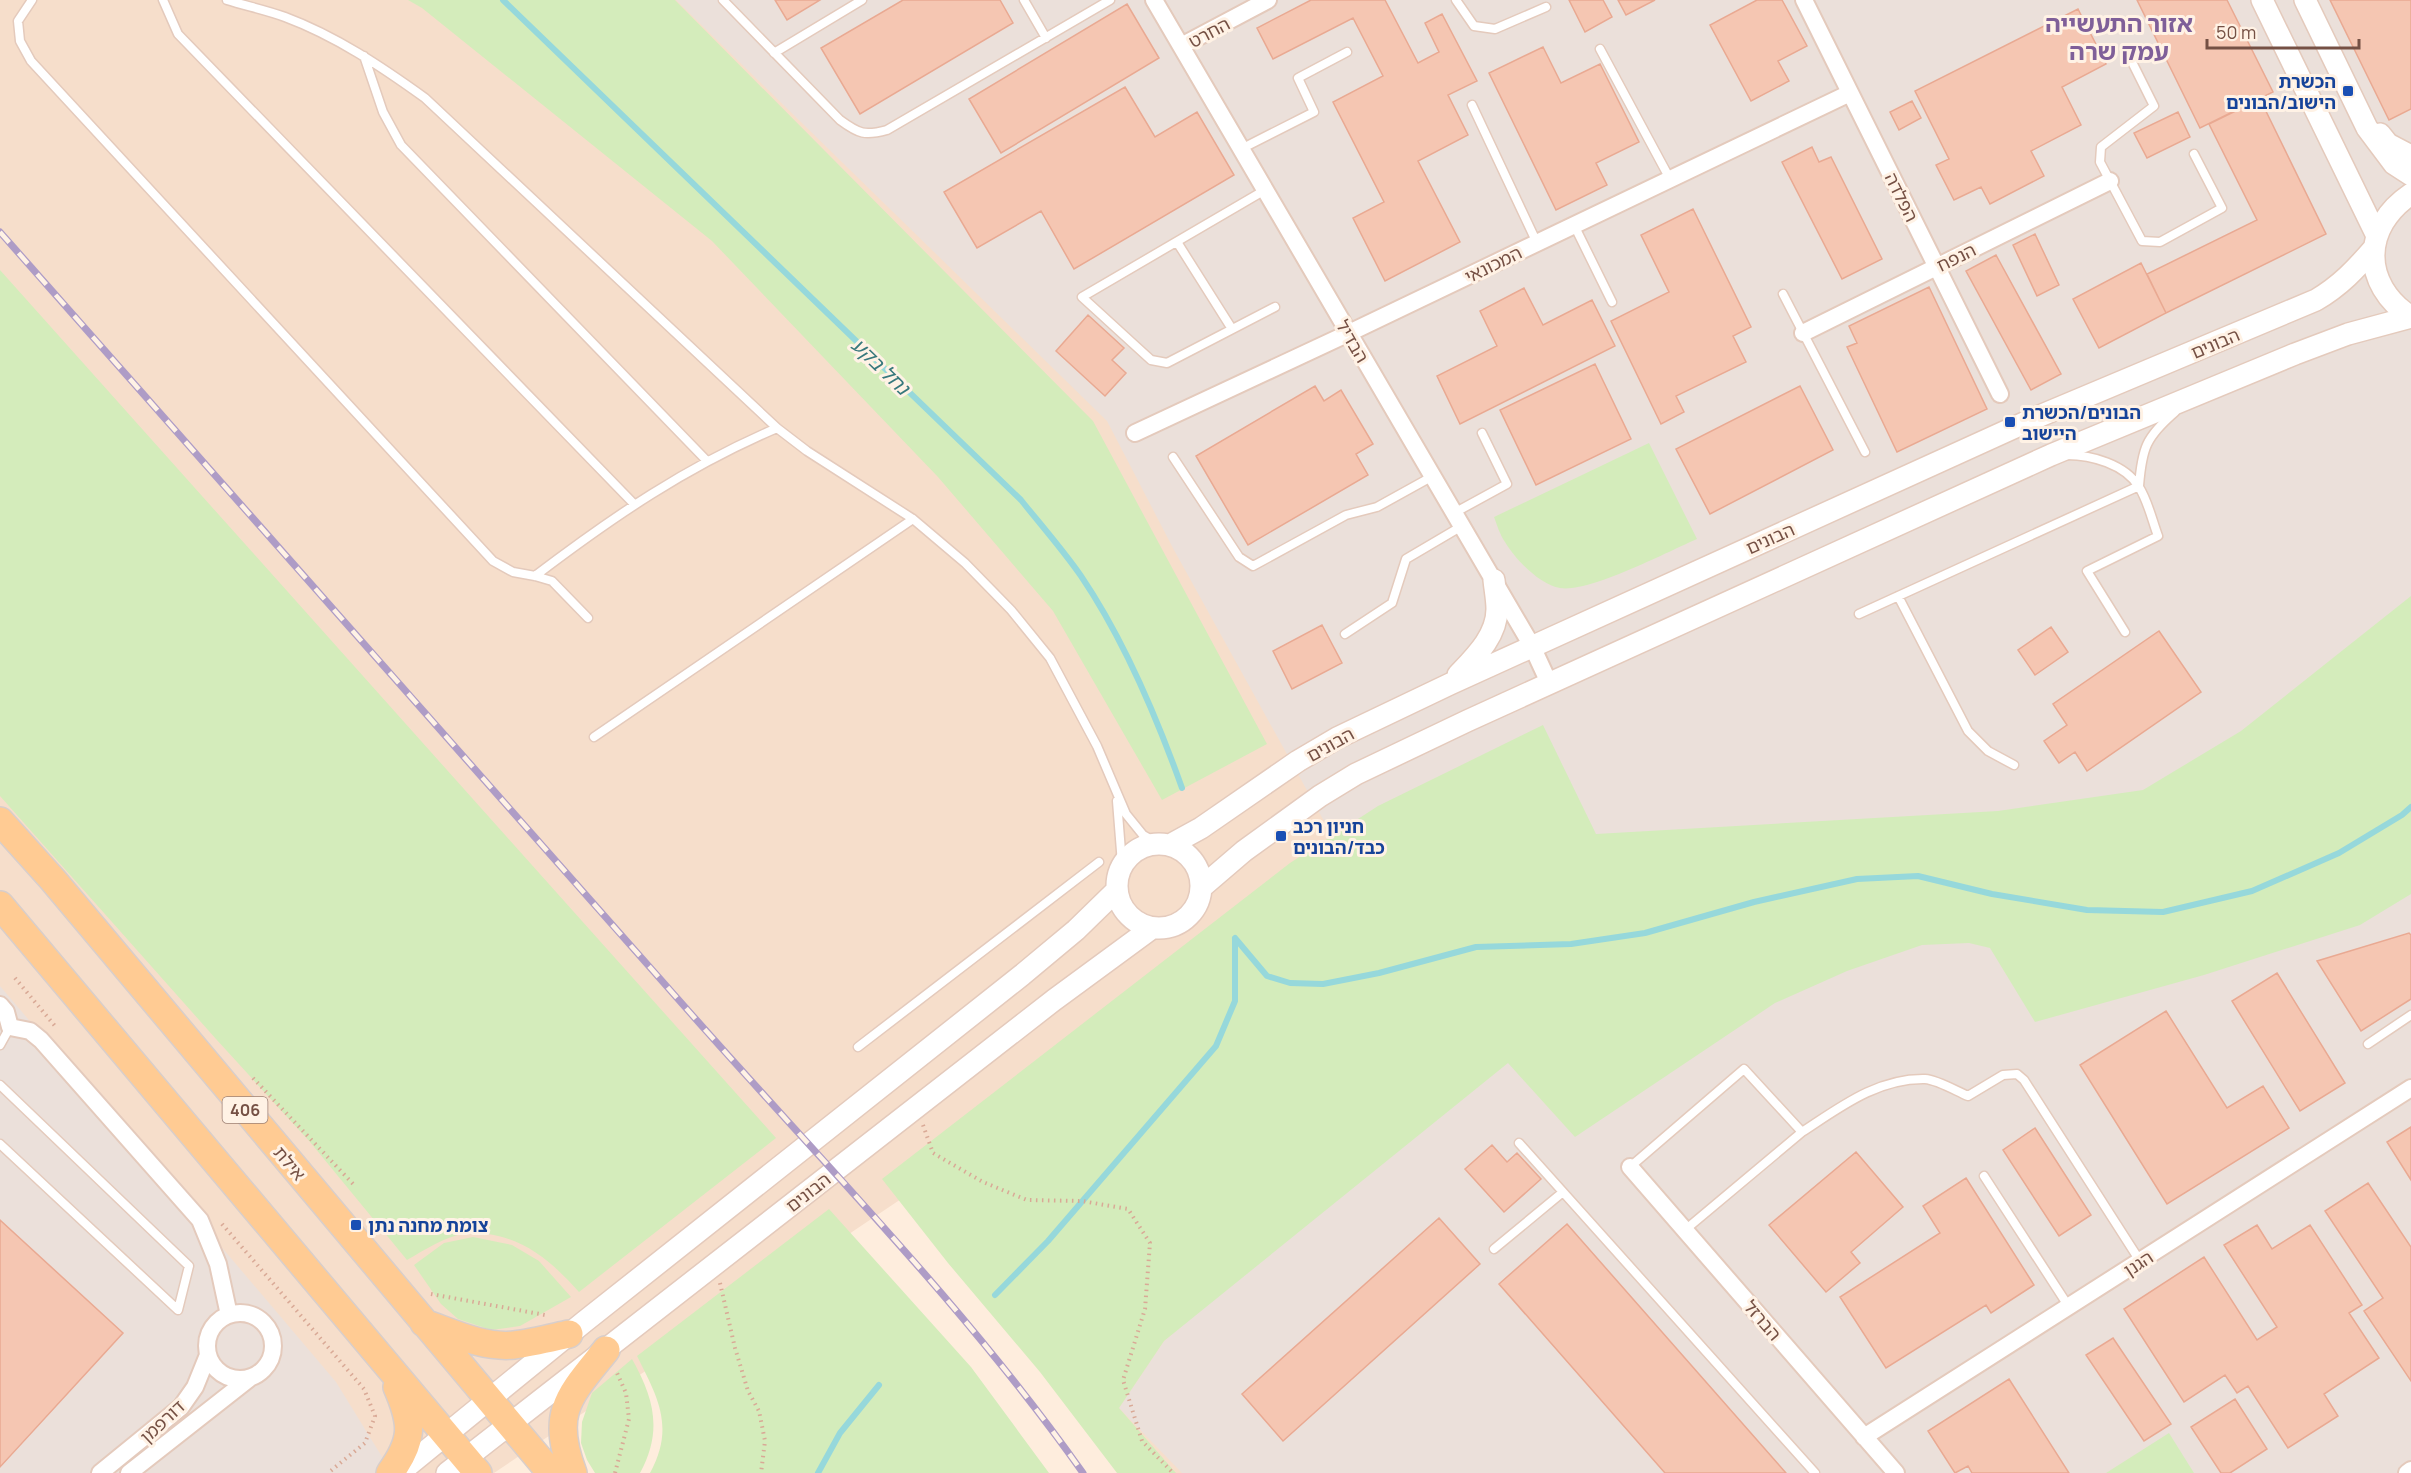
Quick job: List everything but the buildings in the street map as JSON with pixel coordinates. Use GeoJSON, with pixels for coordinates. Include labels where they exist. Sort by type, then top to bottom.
{"type":"FeatureCollection","features":[{"type":"Feature","properties":{"kind":"main road","name":"אילת"},"geometry":{"type":"LineString","coordinates":[[0,821],[53,880],[508,1425]]}},
{"type":"Feature","properties":{"kind":"main road"},"geometry":{"type":"LineString","coordinates":[[0,904],[390,1369],[445,1436],[464,1468]]}},
{"type":"Feature","properties":{"kind":"main road"},"geometry":{"type":"LineString","coordinates":[[424,1323],[492,1345],[514,1345],[576,1328]]}},
{"type":"Feature","properties":{"kind":"main road"},"geometry":{"type":"LineString","coordinates":[[573,1473],[562,1435],[564,1412],[571,1393],[606,1350]]}},
{"type":"Feature","properties":{"kind":"main road"},"geometry":{"type":"LineString","coordinates":[[390,1369],[407,1410],[409,1439],[400,1460],[390,1473]]}},
{"type":"Feature","properties":{"kind":"main road","name":"406"},"geometry":{"type":"LineString","coordinates":[[508,1425],[551,1473]]}},
{"type":"Feature","properties":{"kind":"street","name":"הבדיל"},"geometry":{"type":"LineString","coordinates":[[1154,0],[1494,580],[1532,646],[1550,683]]}},
{"type":"Feature","properties":{"kind":"street","name":"החרט"},"geometry":{"type":"LineString","coordinates":[[1181,46],[1268,0]]}},
{"type":"Feature","properties":{"kind":"street","name":"הפלדה"},"geometry":{"type":"LineString","coordinates":[[1803,0],[2000,394]]}},
{"type":"Feature","properties":{"kind":"street"},"geometry":{"type":"LineString","coordinates":[[2262,0],[2375,242],[2374,264],[2378,281],[2397,308],[2411,317]]}},
{"type":"Feature","properties":{"kind":"street"},"geometry":{"type":"LineString","coordinates":[[2305,0],[2379,148],[2394,164],[2411,175]]}},
{"type":"Feature","properties":{"kind":"street","name":"המכונאי"},"geometry":{"type":"LineString","coordinates":[[1135,433],[1850,93]]}},
{"type":"Feature","properties":{"kind":"street"},"geometry":{"type":"LineString","coordinates":[[2358,109],[2388,144],[2411,156]]}},
{"type":"Feature","properties":{"kind":"street","name":"הנפח"},"geometry":{"type":"LineString","coordinates":[[1803,333],[2110,181]]}},
{"type":"Feature","properties":{"kind":"street","name":"הבונים"},"geometry":{"type":"LineString","coordinates":[[1163,844],[1201,828],[1298,761],[1337,738],[1450,684],[2035,418],[2316,300],[2334,290],[2351,275],[2375,242],[2384,218],[2397,204],[2411,194]]}},
{"type":"Feature","properties":{"kind":"street"},"geometry":{"type":"LineString","coordinates":[[1202,887],[1275,827],[1347,780],[1550,683],[2051,455],[2348,334],[2411,317]]}},
{"type":"Feature","properties":{"kind":"street"},"geometry":{"type":"LineString","coordinates":[[1450,684],[1481,651],[1492,631],[1498,611],[1494,580]]}},
{"type":"Feature","properties":{"kind":"street"},"geometry":{"type":"LineString","coordinates":[[1163,844],[1183,850],[1193,860],[1200,873],[1202,887],[1199,901],[1191,914],[1180,923],[1166,927],[1152,927],[1139,923],[1128,915],[1120,904],[1117,877],[1122,864],[1131,854],[1143,846],[1163,844]]}},
{"type":"Feature","properties":{"kind":"street","name":"הבונים"},"geometry":{"type":"LineString","coordinates":[[399,1473],[576,1328],[1022,975],[1076,930],[1117,890]]}},
{"type":"Feature","properties":{"kind":"street","name":"הבונים"},"geometry":{"type":"LineString","coordinates":[[464,1468],[508,1425],[1103,962],[1152,927]]}},
{"type":"Feature","properties":{"kind":"street"},"geometry":{"type":"LineString","coordinates":[[0,1005],[6,1012],[10,1027],[30,1031],[41,1040],[194,1212],[212,1247],[229,1315]]}},
{"type":"Feature","properties":{"kind":"street","name":"הגנן"},"geometry":{"type":"LineString","coordinates":[[1864,1437],[2411,1088]]}},
{"type":"Feature","properties":{"kind":"street","name":"הברזל"},"geometry":{"type":"LineString","coordinates":[[1630,1167],[1896,1473]]}},
{"type":"Feature","properties":{"kind":"street"},"geometry":{"type":"LineString","coordinates":[[245,1313],[256,1316],[265,1323],[271,1333],[272,1355],[267,1366],[250,1378],[240,1380],[219,1373],[212,1365],[208,1355],[208,1335],[214,1324],[229,1315],[245,1313]]}},
{"type":"Feature","properties":{"kind":"street","name":"דורפמן"},"geometry":{"type":"LineString","coordinates":[[100,1473],[182,1407],[195,1387],[208,1355]]}},
{"type":"Feature","properties":{"kind":"street","name":"דורפמן"},"geometry":{"type":"LineString","coordinates":[[129,1473],[250,1378]]}},
{"type":"Feature","properties":{"kind":"street"},"geometry":{"type":"LineString","coordinates":[[2407,1473],[2411,1470]]}},
{"type":"Feature","properties":{"kind":"lane"},"geometry":{"type":"LineString","coordinates":[[32,0],[18,21],[20,41],[31,61],[493,561],[513,572],[535,576],[557,585],[588,618]]}},
{"type":"Feature","properties":{"kind":"lane"},"geometry":{"type":"LineString","coordinates":[[162,0],[178,34],[634,504]]}},
{"type":"Feature","properties":{"kind":"lane"},"geometry":{"type":"LineString","coordinates":[[227,0],[286,18],[364,56],[426,98],[777,428],[807,451],[913,519],[965,563],[1011,610],[1050,658],[1098,746],[1115,789],[1133,824],[1163,844]]}},
{"type":"Feature","properties":{"kind":"lane"},"geometry":{"type":"LineString","coordinates":[[723,0],[840,120],[858,133],[873,134],[887,130],[1110,0]]}},
{"type":"Feature","properties":{"kind":"lane"},"geometry":{"type":"LineString","coordinates":[[774,53],[862,0]]}},
{"type":"Feature","properties":{"kind":"lane"},"geometry":{"type":"LineString","coordinates":[[1024,0],[1046,38]]}},
{"type":"Feature","properties":{"kind":"lane"},"geometry":{"type":"LineString","coordinates":[[1456,0],[1474,26],[1495,29],[1546,7]]}},
{"type":"Feature","properties":{"kind":"lane"},"geometry":{"type":"LineString","coordinates":[[1600,49],[1670,179]]}},
{"type":"Feature","properties":{"kind":"lane"},"geometry":{"type":"LineString","coordinates":[[1241,149],[1314,112],[1298,78],[1347,52]]}},
{"type":"Feature","properties":{"kind":"lane"},"geometry":{"type":"LineString","coordinates":[[364,56],[383,112],[401,145],[707,460]]}},
{"type":"Feature","properties":{"kind":"lane"},"geometry":{"type":"LineString","coordinates":[[2129,56],[2154,106],[2101,147],[2100,162],[2142,241],[2160,242],[2222,208],[2194,154]]}},
{"type":"Feature","properties":{"kind":"lane"},"geometry":{"type":"LineString","coordinates":[[1472,105],[1537,243]]}},
{"type":"Feature","properties":{"kind":"lane"},"geometry":{"type":"LineString","coordinates":[[1265,190],[1082,297],[1151,360],[1167,363],[1275,307]]}},
{"type":"Feature","properties":{"kind":"lane"},"geometry":{"type":"LineString","coordinates":[[1574,225],[1612,302]]}},
{"type":"Feature","properties":{"kind":"lane"},"geometry":{"type":"LineString","coordinates":[[1177,242],[1232,330]]}},
{"type":"Feature","properties":{"kind":"lane"},"geometry":{"type":"LineString","coordinates":[[1783,294],[1865,452]]}},
{"type":"Feature","properties":{"kind":"lane"},"geometry":{"type":"LineString","coordinates":[[2139,486],[2142,456],[2152,435],[2194,395]]}},
{"type":"Feature","properties":{"kind":"lane"},"geometry":{"type":"LineString","coordinates":[[535,576],[634,504],[707,460],[777,428]]}},
{"type":"Feature","properties":{"kind":"lane"},"geometry":{"type":"LineString","coordinates":[[1345,634],[1392,603],[1406,560],[1507,484],[1482,432]]}},
{"type":"Feature","properties":{"kind":"lane"},"geometry":{"type":"LineString","coordinates":[[2051,455],[2073,455],[2097,459],[2120,468],[2139,486],[2158,536],[2087,571],[2125,632]]}},
{"type":"Feature","properties":{"kind":"lane"},"geometry":{"type":"LineString","coordinates":[[1173,457],[1239,558],[1253,566],[1346,516],[1377,507],[1432,476]]}},
{"type":"Feature","properties":{"kind":"lane"},"geometry":{"type":"LineString","coordinates":[[1858,614],[2139,486]]}},
{"type":"Feature","properties":{"kind":"lane"},"geometry":{"type":"LineString","coordinates":[[594,737],[913,519]]}},
{"type":"Feature","properties":{"kind":"lane"},"geometry":{"type":"LineString","coordinates":[[1898,596],[1968,731],[1988,751],[2014,765]]}},
{"type":"Feature","properties":{"kind":"lane"},"geometry":{"type":"LineString","coordinates":[[1115,789],[1122,864]]}},
{"type":"Feature","properties":{"kind":"lane"},"geometry":{"type":"LineString","coordinates":[[858,1047],[1099,862]]}},
{"type":"Feature","properties":{"kind":"lane"},"geometry":{"type":"LineString","coordinates":[[2368,1044],[2411,1015]]}},
{"type":"Feature","properties":{"kind":"lane"},"geometry":{"type":"LineString","coordinates":[[0,1045],[10,1027]]}},
{"type":"Feature","properties":{"kind":"lane"},"geometry":{"type":"LineString","coordinates":[[1630,1167],[1744,1069],[1802,1132]]}},
{"type":"Feature","properties":{"kind":"lane"},"geometry":{"type":"LineString","coordinates":[[1685,1230],[1802,1132],[1862,1094],[1894,1083],[1926,1079],[1968,1096],[2003,1075],[2017,1074],[2024,1080],[2140,1261]]}},
{"type":"Feature","properties":{"kind":"lane"},"geometry":{"type":"LineString","coordinates":[[0,1085],[189,1266],[178,1310],[0,1144]]}},
{"type":"Feature","properties":{"kind":"lane"},"geometry":{"type":"LineString","coordinates":[[1519,1143],[1815,1473]]}},
{"type":"Feature","properties":{"kind":"lane"},"geometry":{"type":"LineString","coordinates":[[1984,1176],[2069,1307]]}},
{"type":"Feature","properties":{"kind":"lane"},"geometry":{"type":"LineString","coordinates":[[1494,1250],[1563,1192]]}},
{"type":"Feature","properties":{"kind":"path"},"geometry":{"type":"LineString","coordinates":[[916,1107],[933,1153],[983,1182],[1027,1200],[1082,1201],[1128,1209],[1150,1243],[1145,1309],[1123,1380],[1142,1441],[1173,1473]]}},
{"type":"Feature","properties":{"kind":"path"},"geometry":{"type":"LineString","coordinates":[[711,1267],[719,1279],[735,1348],[748,1391],[759,1411],[765,1440],[761,1473]]}},
{"type":"Feature","properties":{"kind":"path"},"geometry":{"type":"LineString","coordinates":[[394,1287],[576,1328]]}},
{"type":"Feature","properties":{"kind":"path"},"geometry":{"type":"LineString","coordinates":[[606,1350],[626,1393],[629,1419],[615,1473]]}},
{"type":"Feature","properties":{"kind":"shaded area"},"geometry":{"type":"Polygon","coordinates":[[[0,0],[2411,0],[2411,1473],[1142,1473],[953,1164],[494,1473],[0,1473],[0,0]]]}},
{"type":"Feature","properties":{"kind":"shaded area"},"geometry":{"type":"Polygon","coordinates":[[[676,0],[2411,0],[2411,1473],[1182,1473],[1119,1408],[1164,1341],[1470,1085],[1174,550],[1107,421],[676,0]]]}},
{"type":"Feature","properties":{"kind":"shaded area"},"geometry":{"type":"Polygon","coordinates":[[[0,986],[336,1382],[392,1473],[0,1473],[0,986]]]}},
{"type":"Feature","properties":{"kind":"green space"},"geometry":{"type":"Polygon","coordinates":[[[408,0],[675,0],[1093,421],[1267,744],[1162,800],[1053,611],[938,477],[712,241],[422,8],[408,0]]]}},
{"type":"Feature","properties":{"kind":"green space"},"geometry":{"type":"Polygon","coordinates":[[[0,270],[776,1138],[579,1292],[538,1254],[515,1242],[488,1234],[470,1232],[457,1235],[407,1260],[310,1142],[0,796],[0,270]]]}},
{"type":"Feature","properties":{"kind":"green space"},"geometry":{"type":"Polygon","coordinates":[[[1649,443],[1697,539],[1608,578],[1573,588],[1560,588],[1544,582],[1536,577],[1509,549],[1494,517],[1649,443]]]}},
{"type":"Feature","properties":{"kind":"green space"},"geometry":{"type":"Polygon","coordinates":[[[2411,596],[2411,894],[2360,925],[2204,975],[2035,1022],[1990,948],[1969,943],[1922,945],[1847,971],[1775,1003],[1575,1137],[1508,1063],[1164,1341],[1119,1408],[1176,1473],[1117,1473],[1040,1372],[948,1263],[882,1179],[1290,863],[1378,806],[1543,725],[1596,834],[1998,811],[2143,790],[2241,731],[2411,596]]]}},
{"type":"Feature","properties":{"kind":"green space"},"geometry":{"type":"Polygon","coordinates":[[[829,1209],[971,1367],[1049,1473],[650,1473],[661,1441],[661,1413],[637,1356],[829,1209]]]}},
{"type":"Feature","properties":{"kind":"green space"},"geometry":{"type":"Polygon","coordinates":[[[473,1237],[512,1245],[539,1261],[571,1297],[520,1326],[491,1330],[458,1319],[441,1304],[414,1265],[444,1243],[473,1237]]]}},
{"type":"Feature","properties":{"kind":"green space"},"geometry":{"type":"Polygon","coordinates":[[[632,1359],[646,1387],[650,1401],[653,1415],[652,1443],[640,1473],[595,1473],[581,1443],[582,1422],[592,1393],[632,1359]]]}},
{"type":"Feature","properties":{"kind":"green space"},"geometry":{"type":"Polygon","coordinates":[[[2169,1433],[2194,1473],[2106,1473],[2169,1433]]]}},
{"type":"Feature","properties":{"kind":"waterway","name":"נחל בקע"},"geometry":{"type":"LineString","coordinates":[[503,0],[1021,500],[1074,566],[1111,625],[1162,734],[1182,788]]}},
{"type":"Feature","properties":{"kind":"waterway"},"geometry":{"type":"LineString","coordinates":[[1235,938],[1267,976],[1290,983],[1323,984],[1379,973],[1476,947],[1571,944],[1645,933],[1754,902],[1857,879],[1918,876],[1992,894],[2087,910],[2163,912],[2252,891],[2339,853],[2402,815],[2411,807]]}},
{"type":"Feature","properties":{"kind":"waterway"},"geometry":{"type":"LineString","coordinates":[[995,1295],[1048,1241],[1216,1046],[1235,1001],[1235,939]]}},
{"type":"Feature","properties":{"kind":"waterway"},"geometry":{"type":"LineString","coordinates":[[818,1473],[840,1433],[879,1385]]}},
{"type":"Feature","properties":{"kind":"railway"},"geometry":{"type":"LineString","coordinates":[[0,232],[941,1293],[1038,1411],[1083,1473]]}},
{"type":"Feature","properties":{"kind":"place","name":"הכשרת הישוב/הבונים"},"geometry":{"type":"Point","coordinates":[2348,91]}},
{"type":"Feature","properties":{"kind":"place","name":"הבונים/הכשרת היישוב"},"geometry":{"type":"Point","coordinates":[2010,422]}},
{"type":"Feature","properties":{"kind":"place","name":"חניון רכב כבד/הבונים"},"geometry":{"type":"Point","coordinates":[1281,836]}},
{"type":"Feature","properties":{"kind":"place","name":"צומת מחנה נתן"},"geometry":{"type":"Point","coordinates":[356,1225]}},
{"type":"Feature","properties":{"kind":"district","name":"אזור התעשייה עמק שרה"},"geometry":{"type":"Point","coordinates":[2119,36]}}]}
